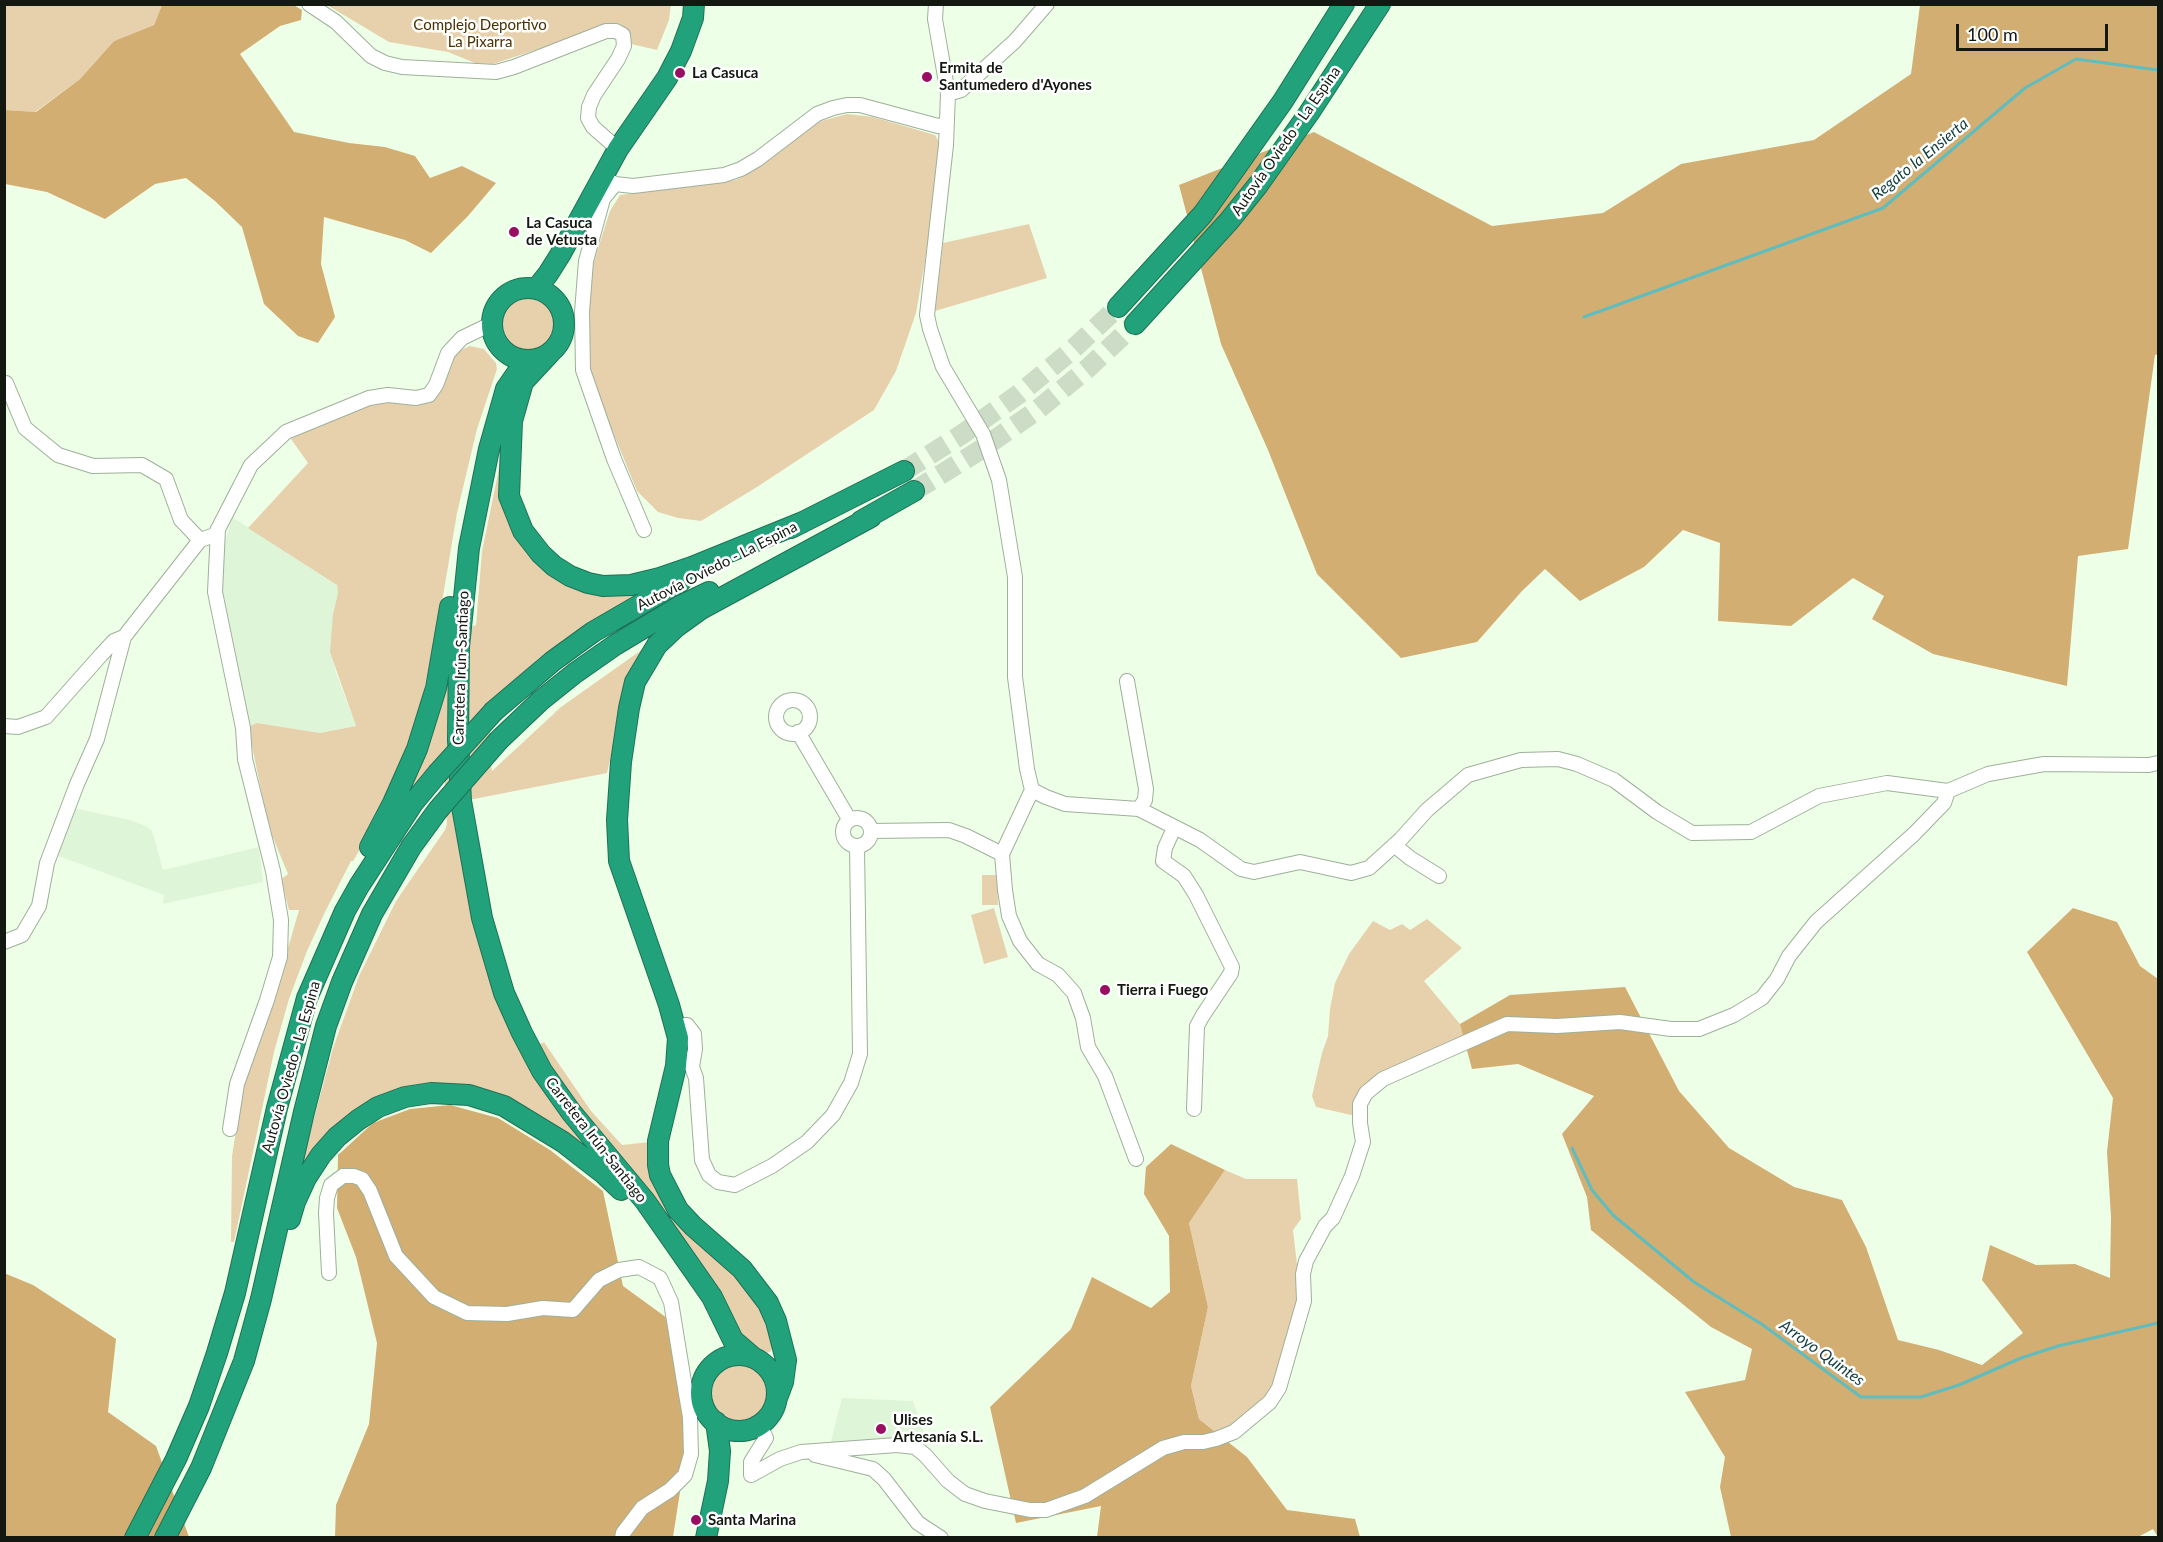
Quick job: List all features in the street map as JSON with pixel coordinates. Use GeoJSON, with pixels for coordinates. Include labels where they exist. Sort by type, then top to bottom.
{"type":"FeatureCollection","features":[{"type":"Feature","properties":{"kind":"highway"},"geometry":{"type":"LineString","coordinates":[[536,289],[608,180],[618,149],[667,78],[681,51],[693,18],[694,4]]}},
{"type":"Feature","properties":{"kind":"highway","name":"Autovía Oviedo - La Espina"},"geometry":{"type":"LineString","coordinates":[[1118,307],[1203,214],[1282,101],[1344,4]]}},
{"type":"Feature","properties":{"kind":"highway","name":"Autovía Oviedo - La Espina"},"geometry":{"type":"LineString","coordinates":[[1135,324],[1229,221],[1258,185],[1310,113],[1380,4]]}},
{"type":"Feature","properties":{"kind":"highway"},"geometry":{"type":"LineString","coordinates":[[555,300],[560,255]]}},
{"type":"Feature","properties":{"kind":"highway"},"geometry":{"type":"LineString","coordinates":[[550,353],[529,361],[510,356],[500,348],[491,324],[495,309],[502,298],[520,288],[545,292],[555,300],[564,319],[560,342],[550,353],[523,382],[512,421],[509,496],[527,537],[554,566],[588,583],[603,586],[631,585],[692,567],[803,522]]}},
{"type":"Feature","properties":{"kind":"highway","name":"Carretera Irún-Santiago"},"geometry":{"type":"LineString","coordinates":[[500,348],[505,367],[506,389],[489,449],[475,514],[465,580],[459,647],[457,709],[461,801],[482,918],[504,993],[542,1071],[572,1112],[645,1201],[712,1297],[718,1313],[734,1340],[758,1360]]}},
{"type":"Feature","properties":{"kind":"highway","name":"Carretera Irún-Santiago"},"geometry":{"type":"LineString","coordinates":[[506,389],[529,361]]}},
{"type":"Feature","properties":{"kind":"highway"},"geometry":{"type":"LineString","coordinates":[[276,1108],[283,1062],[299,1005],[318,951],[340,901],[393,803],[421,738],[436,688],[471,492],[489,449]]}},
{"type":"Feature","properties":{"kind":"highway","name":"Autovía Oviedo - La Espina"},"geometry":{"type":"LineString","coordinates":[[135,1538],[176,1459],[210,1374],[235,1293],[276,1108],[307,998],[345,911],[413,803],[494,711],[553,661],[623,613],[691,575],[904,471]]}},
{"type":"Feature","properties":{"kind":"highway","name":"Autovía Oviedo - La Espina"},"geometry":{"type":"LineString","coordinates":[[165,1538],[201,1468],[244,1361],[326,1026],[372,914],[411,847],[438,810],[499,740],[540,701],[575,673],[652,622],[871,516],[914,490]]}},
{"type":"Feature","properties":{"kind":"highway"},"geometry":{"type":"LineString","coordinates":[[717,1481],[729,1455],[753,1427],[772,1410],[783,1382],[786,1360],[776,1321],[763,1293],[742,1269],[685,1219],[670,1199],[660,1175],[658,1141],[677,1059],[678,1038],[619,861],[616,820],[629,708],[635,682],[657,645],[676,627],[701,609],[871,516]]}},
{"type":"Feature","properties":{"kind":"highway"},"geometry":{"type":"LineString","coordinates":[[244,1361],[261,1322],[295,1202],[306,1178],[321,1155],[337,1137],[378,1107],[405,1097],[450,1093],[469,1095],[504,1106],[543,1129],[583,1157],[603,1173],[670,1238]]}},
{"type":"Feature","properties":{"kind":"highway","name":"Carretera Irún-Santiago"},"geometry":{"type":"LineString","coordinates":[[717,1363],[721,1337],[718,1313]]}},
{"type":"Feature","properties":{"kind":"highway"},"geometry":{"type":"LineString","coordinates":[[758,1360],[776,1352],[781,1342]]}},
{"type":"Feature","properties":{"kind":"highway"},"geometry":{"type":"LineString","coordinates":[[753,1427],[730,1429],[716,1422],[703,1408],[693,1393],[711,1368],[728,1357],[741,1355],[758,1360],[771,1372],[776,1383],[777,1398]]}},
{"type":"Feature","properties":{"kind":"highway"},"geometry":{"type":"LineString","coordinates":[[706,1538],[717,1481],[720,1451],[716,1422]]}},
{"type":"Feature","properties":{"kind":"street"},"geometry":{"type":"LineString","coordinates":[[309,4],[336,22],[371,56],[385,63],[402,67],[496,72],[606,31],[616,31],[623,35],[624,46],[594,95],[588,117],[593,127],[618,149]]}},
{"type":"Feature","properties":{"kind":"street"},"geometry":{"type":"LineString","coordinates":[[936,4],[935,19],[948,94],[946,145],[927,315],[943,367],[983,434],[999,480],[1015,577],[1015,677],[1027,769],[1032,790],[1002,854],[1009,916],[1020,941],[1038,964],[1058,975],[1074,993],[1083,1018],[1088,1047],[1105,1076],[1136,1159]]}},
{"type":"Feature","properties":{"kind":"street"},"geometry":{"type":"LineString","coordinates":[[948,94],[961,90],[968,84],[1015,41],[1047,4]]}},
{"type":"Feature","properties":{"kind":"street"},"geometry":{"type":"LineString","coordinates":[[644,530],[614,459],[583,370],[582,312],[586,261],[608,180],[633,186],[724,175],[741,169],[758,159],[817,114],[833,108],[860,105],[938,126],[946,125]]}},
{"type":"Feature","properties":{"kind":"street"},"geometry":{"type":"LineString","coordinates":[[4,942],[22,935],[39,906],[47,863],[97,739],[124,637],[200,540],[215,535],[251,465],[286,432],[369,398],[388,394],[416,398],[429,395],[436,385],[448,353],[462,338],[491,324]]}},
{"type":"Feature","properties":{"kind":"street"},"geometry":{"type":"LineString","coordinates":[[6,383],[25,428],[58,455],[93,466],[142,465],[166,479],[181,520],[200,540]]}},
{"type":"Feature","properties":{"kind":"street"},"geometry":{"type":"LineString","coordinates":[[218,529],[215,592],[243,728],[245,759],[273,871],[281,920],[280,957],[237,1084],[230,1129]]}},
{"type":"Feature","properties":{"kind":"street"},"geometry":{"type":"LineString","coordinates":[[4,726],[18,727],[46,717],[114,641],[124,637]]}},
{"type":"Feature","properties":{"kind":"street"},"geometry":{"type":"LineString","coordinates":[[1127,681],[1146,789],[1139,809]]}},
{"type":"Feature","properties":{"kind":"street"},"geometry":{"type":"LineString","coordinates":[[798,732],[849,819]]}},
{"type":"Feature","properties":{"kind":"street"},"geometry":{"type":"LineString","coordinates":[[1032,790],[1065,804],[1139,809],[1200,840],[1241,869],[1254,872],[1300,861],[1351,873],[1369,868],[1426,810],[1468,775],[1521,760],[1558,759],[1577,764],[1614,780],[1657,812],[1692,833],[1751,832],[1819,796],[1887,783],[1948,791],[1988,774],[2044,764],[2149,765],[2158,763]]}},
{"type":"Feature","properties":{"kind":"street"},"geometry":{"type":"LineString","coordinates":[[753,1427],[766,1438],[751,1462],[751,1475],[780,1459],[801,1452],[897,1445],[915,1447],[948,1481],[965,1494],[1002,1505],[1030,1510],[1046,1510],[1085,1496],[1163,1448],[1184,1442],[1216,1439],[1234,1432],[1270,1402],[1279,1389],[1304,1302],[1303,1274],[1306,1261],[1325,1226],[1333,1218],[1352,1176],[1363,1142],[1360,1104],[1366,1092],[1383,1079],[1507,1024],[1557,1026],[1620,1022],[1671,1029],[1699,1029],[1734,1015],[1762,998],[1777,979],[1789,956],[1816,922],[1914,834],[1944,803],[1948,791]]}},
{"type":"Feature","properties":{"kind":"street"},"geometry":{"type":"LineString","coordinates":[[862,818],[870,825],[871,831],[869,840],[861,846],[849,844],[843,836],[844,825],[849,819],[862,818]]}},
{"type":"Feature","properties":{"kind":"street"},"geometry":{"type":"LineString","coordinates":[[1174,828],[1165,848],[1163,861],[1184,876],[1232,967],[1231,973],[1197,1026],[1194,1109]]}},
{"type":"Feature","properties":{"kind":"street"},"geometry":{"type":"LineString","coordinates":[[871,831],[949,830],[1002,854]]}},
{"type":"Feature","properties":{"kind":"street"},"geometry":{"type":"LineString","coordinates":[[1394,845],[1439,876]]}},
{"type":"Feature","properties":{"kind":"street"},"geometry":{"type":"LineString","coordinates":[[675,1026],[687,1025],[694,1034],[695,1049],[692,1067],[696,1078],[702,1160],[709,1175],[718,1182],[735,1185],[772,1166],[807,1142],[833,1115],[851,1083],[860,1054],[857,846]]}},
{"type":"Feature","properties":{"kind":"street"},"geometry":{"type":"LineString","coordinates":[[329,1273],[327,1198],[331,1185],[343,1176],[354,1176],[362,1179],[370,1191],[396,1256],[434,1298],[467,1313],[507,1314],[543,1308],[573,1310],[599,1280],[619,1270],[639,1267],[660,1278],[671,1302],[693,1393],[690,1417],[691,1454],[685,1475],[670,1490],[642,1508],[623,1533],[622,1538]]}},
{"type":"Feature","properties":{"kind":"street"},"geometry":{"type":"LineString","coordinates":[[801,1452],[873,1469],[884,1479],[918,1523],[941,1538]]}},
{"type":"Feature","properties":{"kind":"shaded area"},"geometry":{"type":"Polygon","coordinates":[[[292,4],[302,10],[301,20],[280,26],[240,54],[294,132],[349,143],[385,147],[415,156],[430,178],[462,166],[496,183],[468,216],[431,253],[405,240],[324,217],[321,264],[335,317],[318,343],[298,336],[264,304],[242,227],[186,178],[155,184],[105,219],[47,192],[5,184],[5,110],[36,112],[80,79],[114,41],[154,25],[162,5],[292,4]]]}},
{"type":"Feature","properties":{"kind":"shaded area"},"geometry":{"type":"Polygon","coordinates":[[[1920,5],[2158,5],[2158,354],[2155,355],[2128,549],[2078,556],[2067,686],[1933,654],[1872,619],[1884,596],[1853,578],[1791,626],[1718,621],[1720,543],[1683,530],[1644,567],[1580,601],[1545,569],[1522,591],[1477,642],[1401,658],[1317,574],[1268,450],[1221,344],[1179,185],[1314,132],[1492,226],[1603,213],[1681,164],[1814,140],[1911,74],[1920,5]]]}},
{"type":"Feature","properties":{"kind":"shaded area"},"geometry":{"type":"Polygon","coordinates":[[[232,517],[337,585],[338,593],[333,614],[335,670],[356,726],[320,733],[257,723],[248,727],[218,590],[222,551],[232,517]]]}},
{"type":"Feature","properties":{"kind":"shaded area"},"geometry":{"type":"Polygon","coordinates":[[[73,808],[130,820],[151,830],[163,870],[259,847],[263,882],[163,904],[164,895],[56,855],[73,808]]]}},
{"type":"Feature","properties":{"kind":"shaded area"},"geometry":{"type":"Polygon","coordinates":[[[2073,908],[2117,922],[2140,966],[2158,979],[2158,1537],[2153,1529],[2136,1538],[1731,1537],[1720,1487],[1725,1457],[1685,1392],[1745,1380],[1752,1349],[1711,1327],[1591,1230],[1587,1197],[1562,1134],[1594,1096],[1518,1064],[1472,1069],[1460,1024],[1510,995],[1625,987],[1679,1091],[1729,1148],[1794,1187],[1842,1200],[1866,1247],[1898,1340],[1939,1350],[1982,1365],[2023,1333],[1982,1280],[1990,1245],[2036,1265],[2075,1264],[2110,1278],[2111,1217],[2107,1152],[2113,1098],[2027,952],[2073,908]]]}},
{"type":"Feature","properties":{"kind":"shaded area"},"geometry":{"type":"Polygon","coordinates":[[[450,1105],[498,1118],[550,1150],[603,1191],[623,1286],[667,1318],[687,1447],[673,1537],[335,1538],[336,1505],[369,1424],[377,1343],[356,1257],[337,1208],[338,1155],[373,1123],[410,1109],[450,1105]]]}},
{"type":"Feature","properties":{"kind":"shaded area"},"geometry":{"type":"Polygon","coordinates":[[[1171,1144],[1225,1170],[1189,1223],[1208,1307],[1191,1386],[1199,1419],[1247,1457],[1287,1510],[1355,1519],[1360,1537],[1097,1537],[1101,1506],[1016,1523],[990,1407],[1071,1329],[1092,1277],[1151,1308],[1170,1292],[1169,1236],[1144,1194],[1146,1167],[1171,1144]]]}},
{"type":"Feature","properties":{"kind":"shaded area"},"geometry":{"type":"Polygon","coordinates":[[[4,1273],[33,1285],[116,1339],[108,1412],[156,1446],[189,1537],[5,1537],[4,1273]]]}},
{"type":"Feature","properties":{"kind":"shaded area"},"geometry":{"type":"Polygon","coordinates":[[[842,1398],[913,1401],[928,1444],[923,1451],[830,1445],[842,1398]]]}},
{"type":"Feature","properties":{"kind":"green space"},"geometry":{"type":"Polygon","coordinates":[[[4,5],[162,5],[154,25],[114,41],[80,79],[35,112],[5,110],[4,5]]]}},
{"type":"Feature","properties":{"kind":"green space","name":"Complejo Deportivo La Pixarra"},"geometry":{"type":"Polygon","coordinates":[[[327,5],[671,5],[669,20],[657,50],[631,44],[623,26],[618,23],[493,64],[475,63],[448,52],[389,42],[327,5]]]}},
{"type":"Feature","properties":{"kind":"green space"},"geometry":{"type":"Polygon","coordinates":[[[847,114],[873,117],[935,135],[941,146],[916,313],[896,371],[874,410],[701,521],[658,512],[637,491],[592,381],[587,320],[593,264],[610,211],[620,195],[736,180],[757,168],[818,122],[847,114]]]}},
{"type":"Feature","properties":{"kind":"green space"},"geometry":{"type":"Polygon","coordinates":[[[1029,224],[1047,278],[935,311],[943,243],[1029,224]]]}},
{"type":"Feature","properties":{"kind":"green space"},"geometry":{"type":"Polygon","coordinates":[[[528,296],[539,298],[549,304],[555,314],[557,325],[555,336],[549,346],[539,352],[528,354],[517,352],[507,346],[501,336],[499,325],[501,314],[507,304],[517,298],[528,296]]]}},
{"type":"Feature","properties":{"kind":"green space"},"geometry":{"type":"Polygon","coordinates":[[[470,346],[484,349],[496,363],[497,369],[477,429],[457,513],[420,710],[411,740],[365,841],[351,861],[325,912],[289,999],[274,1052],[234,1242],[231,1242],[232,1156],[244,1080],[279,979],[299,910],[289,910],[281,879],[288,874],[269,828],[248,727],[257,723],[320,733],[356,726],[330,652],[333,614],[338,593],[337,585],[248,528],[308,463],[291,439],[371,402],[387,400],[420,403],[453,356],[470,346]]]}},
{"type":"Feature","properties":{"kind":"green space"},"geometry":{"type":"Polygon","coordinates":[[[503,449],[528,551],[639,594],[571,635],[539,658],[486,706],[491,737],[488,740],[492,771],[561,707],[643,649],[644,645],[654,638],[619,737],[613,747],[607,773],[469,800],[468,628],[476,625],[482,551],[503,449]]]}},
{"type":"Feature","properties":{"kind":"green space"},"geometry":{"type":"Polygon","coordinates":[[[453,624],[447,745],[459,848],[481,947],[606,1168],[526,1112],[404,1093],[299,1174],[333,1048],[359,976],[396,901],[447,824],[443,754],[402,806],[453,624]]]}},
{"type":"Feature","properties":{"kind":"green space"},"geometry":{"type":"Polygon","coordinates":[[[982,875],[997,875],[998,905],[982,905],[982,875]]]}},
{"type":"Feature","properties":{"kind":"green space"},"geometry":{"type":"Polygon","coordinates":[[[994,908],[1008,957],[984,964],[971,915],[994,908]]]}},
{"type":"Feature","properties":{"kind":"green space"},"geometry":{"type":"Polygon","coordinates":[[[1427,919],[1462,948],[1424,981],[1460,1024],[1464,1037],[1367,1084],[1358,1099],[1355,1114],[1316,1107],[1312,1096],[1328,1036],[1335,983],[1349,954],[1373,921],[1390,930],[1402,924],[1410,930],[1427,919]]]}},
{"type":"Feature","properties":{"kind":"green space"},"geometry":{"type":"Polygon","coordinates":[[[544,1042],[591,1111],[622,1145],[650,1142],[649,1159],[741,1280],[767,1319],[773,1347],[770,1352],[762,1354],[741,1338],[701,1264],[681,1234],[573,1101],[537,1046],[544,1042]]]}},
{"type":"Feature","properties":{"kind":"green space"},"geometry":{"type":"Polygon","coordinates":[[[1225,1170],[1246,1179],[1297,1179],[1301,1219],[1293,1230],[1301,1298],[1271,1390],[1237,1422],[1218,1434],[1199,1419],[1191,1386],[1208,1307],[1189,1223],[1225,1170]]]}},
{"type":"Feature","properties":{"kind":"green space"},"geometry":{"type":"Polygon","coordinates":[[[738,1364],[759,1373],[768,1394],[759,1415],[738,1424],[717,1415],[708,1394],[717,1373],[738,1364]]]}},
{"type":"Feature","properties":{"kind":"waterway","name":"Regato la Ensierta"},"geometry":{"type":"LineString","coordinates":[[1584,317],[1883,208],[2025,88],[2076,59],[2158,70]]}},
{"type":"Feature","properties":{"kind":"waterway","name":"Arroyo Quintes"},"geometry":{"type":"LineString","coordinates":[[1572,1148],[1592,1190],[1613,1215],[1694,1282],[1763,1325],[1861,1397],[1921,1397],[1959,1385],[2021,1358],[2058,1346],[2158,1323]]}},
{"type":"Feature","properties":{"kind":"tunnel"},"geometry":{"type":"LineString","coordinates":[[904,471],[1019,394],[1072,350],[1118,307]]}},
{"type":"Feature","properties":{"kind":"tunnel"},"geometry":{"type":"LineString","coordinates":[[914,491],[977,452],[1036,411],[1087,369],[1135,324]]}},
{"type":"Feature","properties":{"kind":"place","name":"La Casuca"},"geometry":{"type":"Point","coordinates":[680,73]}},
{"type":"Feature","properties":{"kind":"place","name":"Ermita de Santumedero d'Ayones"},"geometry":{"type":"Point","coordinates":[927,77]}},
{"type":"Feature","properties":{"kind":"place","name":"La Casuca de Vetusta"},"geometry":{"type":"Point","coordinates":[514,232]}},
{"type":"Feature","properties":{"kind":"place","name":"Tierra i Fuego"},"geometry":{"type":"Point","coordinates":[1105,990]}},
{"type":"Feature","properties":{"kind":"place","name":"Ulises Artesanía S.L."},"geometry":{"type":"Point","coordinates":[881,1429]}},
{"type":"Feature","properties":{"kind":"place","name":"Santa Marina"},"geometry":{"type":"Point","coordinates":[696,1520]}}]}
